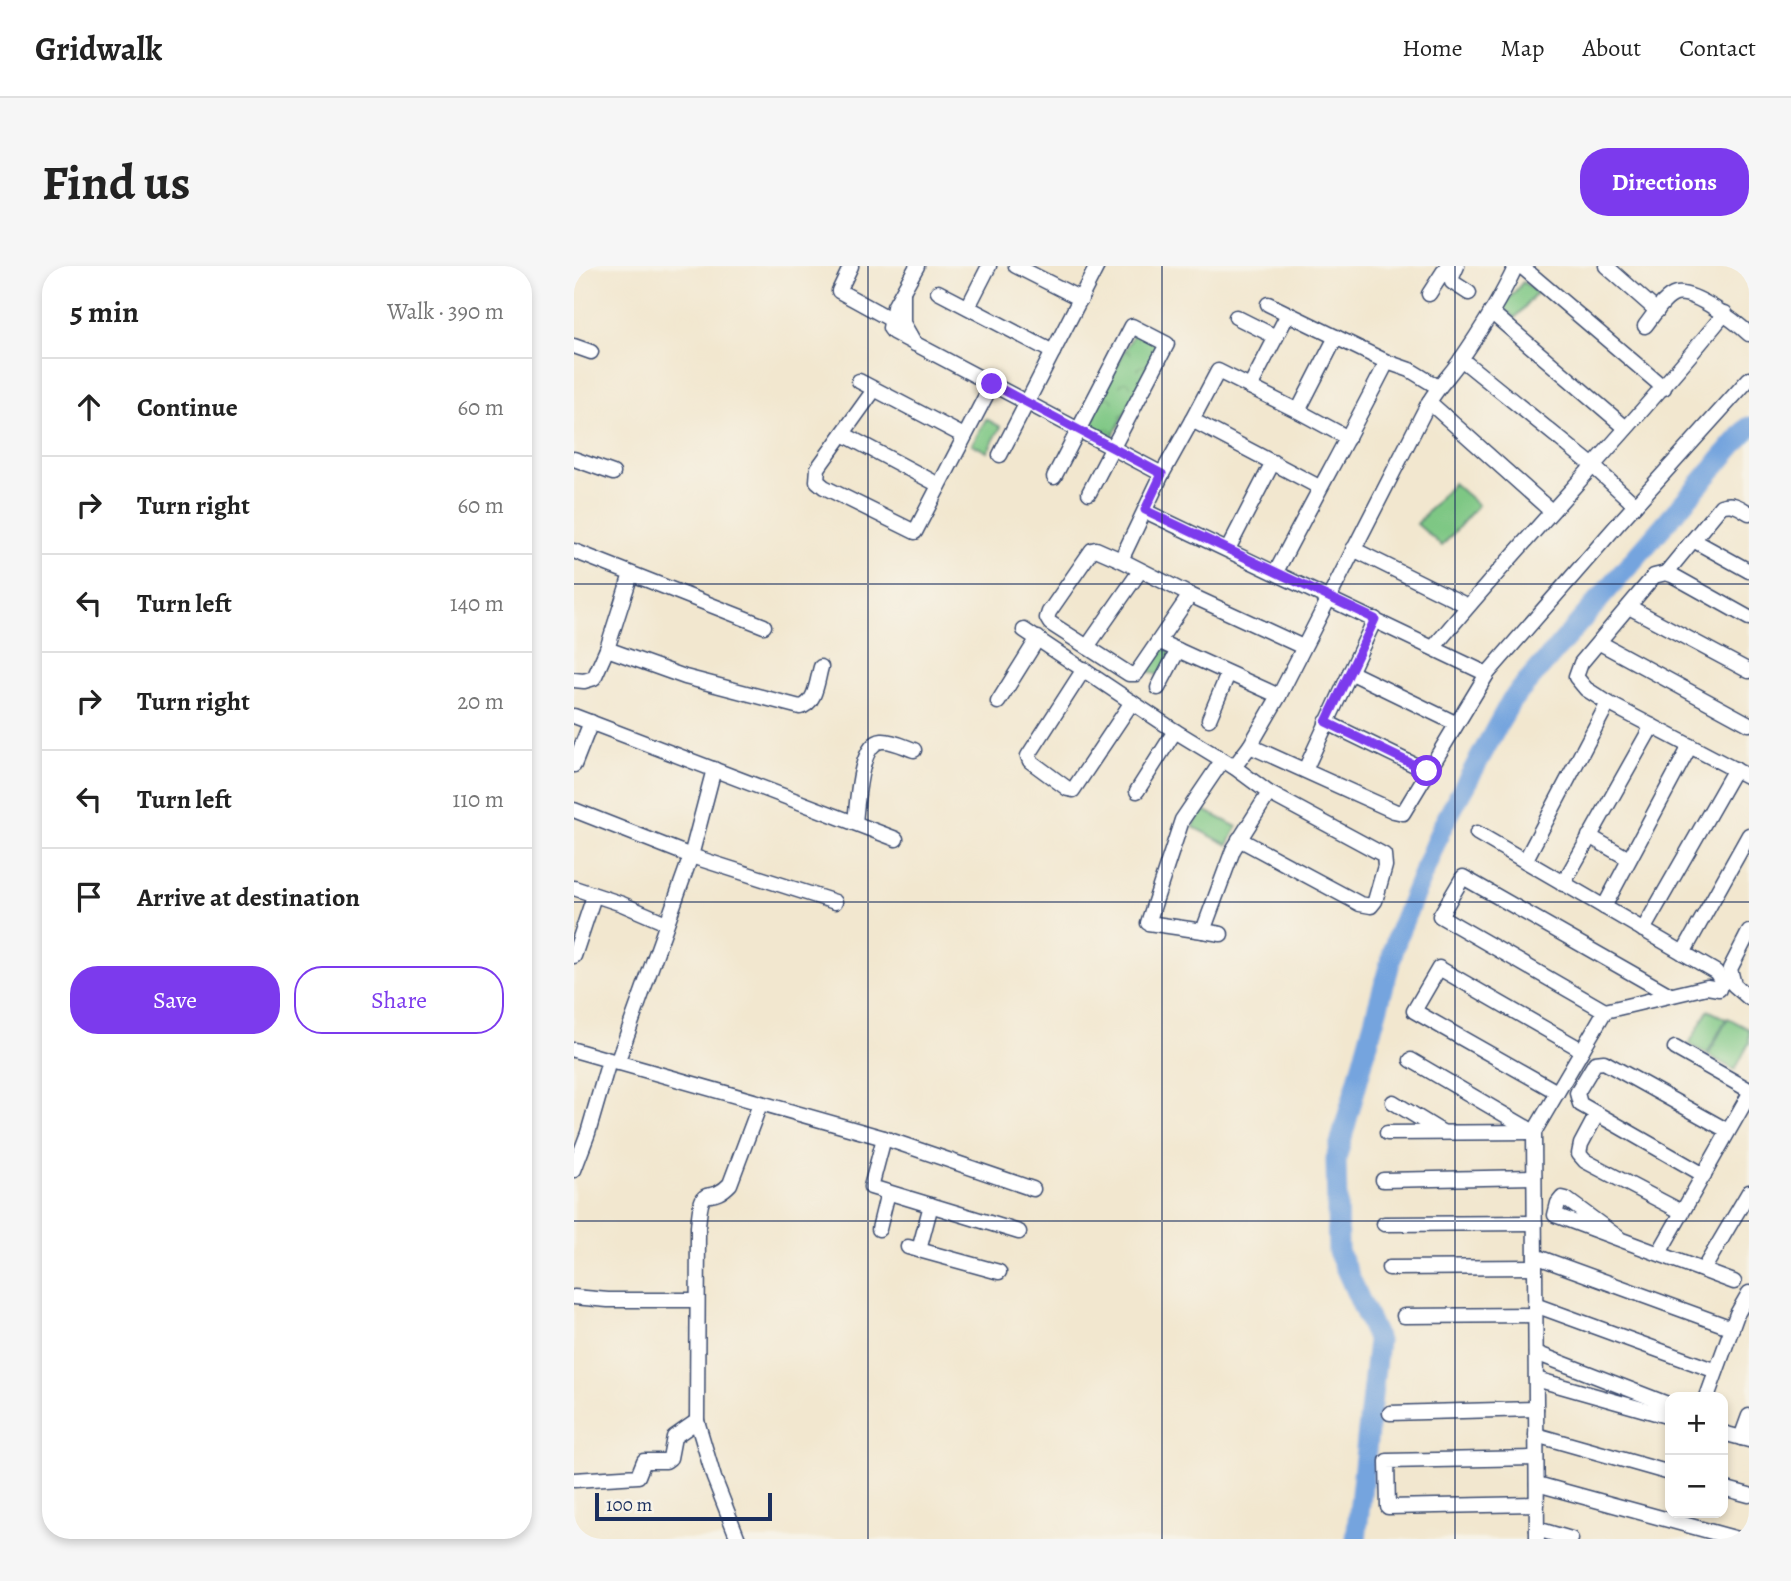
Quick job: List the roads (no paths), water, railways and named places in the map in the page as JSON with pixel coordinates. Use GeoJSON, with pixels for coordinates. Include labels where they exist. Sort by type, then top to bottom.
{"type":"FeatureCollection","features":[{"type":"Feature","properties":{"kind":"street"},"geometry":{"type":"LineString","coordinates":[[851,266],[839,290],[891,319]]}},
{"type":"Feature","properties":{"kind":"street"},"geometry":{"type":"LineString","coordinates":[[917,266],[894,307],[890,328],[893,332],[1162,474]]}},
{"type":"Feature","properties":{"kind":"street"},"geometry":{"type":"LineString","coordinates":[[968,307],[989,266]]}},
{"type":"Feature","properties":{"kind":"street"},"geometry":{"type":"LineString","coordinates":[[1016,266],[1081,299]]}},
{"type":"Feature","properties":{"kind":"street"},"geometry":{"type":"LineString","coordinates":[[1000,455],[1097,266]]}},
{"type":"Feature","properties":{"kind":"street"},"geometry":{"type":"LineString","coordinates":[[1429,294],[1446,274],[1457,266]]}},
{"type":"Feature","properties":{"kind":"street"},"geometry":{"type":"LineString","coordinates":[[1221,934],[1148,923],[1182,820],[1228,764],[1250,746],[1279,695],[1429,402],[1461,359],[1518,266],[1664,388]]}},
{"type":"Feature","properties":{"kind":"street"},"geometry":{"type":"LineString","coordinates":[[1606,266],[1657,311]]}},
{"type":"Feature","properties":{"kind":"street"},"geometry":{"type":"LineString","coordinates":[[1446,274],[1469,293]]}},
{"type":"Feature","properties":{"kind":"street"},"geometry":{"type":"LineString","coordinates":[[938,292],[1053,352]]}},
{"type":"Feature","properties":{"kind":"street"},"geometry":{"type":"LineString","coordinates":[[903,293],[903,323],[915,344]]}},
{"type":"Feature","properties":{"kind":"street"},"geometry":{"type":"LineString","coordinates":[[1645,326],[1675,294],[1684,295],[1725,313],[1749,334]]}},
{"type":"Feature","properties":{"kind":"street"},"geometry":{"type":"LineString","coordinates":[[1268,304],[1409,370],[1438,387]]}},
{"type":"Feature","properties":{"kind":"street"},"geometry":{"type":"LineString","coordinates":[[1491,313],[1626,428]]}},
{"type":"Feature","properties":{"kind":"street"},"geometry":{"type":"LineString","coordinates":[[1434,647],[1551,511],[1664,388],[1725,313]]}},
{"type":"Feature","properties":{"kind":"street"},"geometry":{"type":"LineString","coordinates":[[1250,387],[1288,314]]}},
{"type":"Feature","properties":{"kind":"street"},"geometry":{"type":"LineString","coordinates":[[1236,317],[1276,337]]}},
{"type":"Feature","properties":{"kind":"street"},"geometry":{"type":"LineString","coordinates":[[1054,477],[1132,326],[1167,344],[1089,494]]}},
{"type":"Feature","properties":{"kind":"street"},"geometry":{"type":"LineString","coordinates":[[1298,411],[1336,337]]}},
{"type":"Feature","properties":{"kind":"street"},"geometry":{"type":"LineString","coordinates":[[574,346],[591,352]]}},
{"type":"Feature","properties":{"kind":"street"},"geometry":{"type":"LineString","coordinates":[[1461,359],[1592,465],[1636,505]]}},
{"type":"Feature","properties":{"kind":"street"},"geometry":{"type":"LineString","coordinates":[[1276,572],[1387,362]]}},
{"type":"Feature","properties":{"kind":"street"},"geometry":{"type":"LineString","coordinates":[[1121,560],[1162,474],[1218,371],[1348,438]]}},
{"type":"Feature","properties":{"kind":"street"},"geometry":{"type":"LineString","coordinates":[[1250,746],[1401,813],[1408,808],[1455,723],[1488,674],[1749,379]]}},
{"type":"Feature","properties":{"kind":"street"},"geometry":{"type":"LineString","coordinates":[[859,381],[964,436]]}},
{"type":"Feature","properties":{"kind":"street"},"geometry":{"type":"LineString","coordinates":[[874,390],[818,468],[817,481],[915,532],[992,384]]}},
{"type":"Feature","properties":{"kind":"street"},"geometry":{"type":"LineString","coordinates":[[1429,402],[1551,511]]}},
{"type":"Feature","properties":{"kind":"street"},"geometry":{"type":"LineString","coordinates":[[1192,420],[1319,487]]}},
{"type":"Feature","properties":{"kind":"street"},"geometry":{"type":"LineString","coordinates":[[844,434],[939,485]]}},
{"type":"Feature","properties":{"kind":"street"},"geometry":{"type":"LineString","coordinates":[[574,458],[613,473]]}},
{"type":"Feature","properties":{"kind":"street"},"geometry":{"type":"LineString","coordinates":[[1228,550],[1273,462]]}},
{"type":"Feature","properties":{"kind":"street"},"geometry":{"type":"LineString","coordinates":[[1749,513],[1736,505],[1728,503],[1721,506],[1665,573],[1654,576],[1581,663],[1576,677],[1586,689],[1608,703],[1749,777]]}},
{"type":"Feature","properties":{"kind":"street"},"geometry":{"type":"LineString","coordinates":[[1145,510],[1488,674]]}},
{"type":"Feature","properties":{"kind":"street"},"geometry":{"type":"LineString","coordinates":[[1693,540],[1749,571]]}},
{"type":"Feature","properties":{"kind":"street"},"geometry":{"type":"LineString","coordinates":[[1353,548],[1468,606]]}},
{"type":"Feature","properties":{"kind":"street"},"geometry":{"type":"LineString","coordinates":[[1190,595],[1136,674],[1129,674],[1050,624],[1047,618],[1092,550],[1096,549],[1303,647]]}},
{"type":"Feature","properties":{"kind":"street"},"geometry":{"type":"LineString","coordinates":[[574,551],[764,626]]}},
{"type":"Feature","properties":{"kind":"street"},"geometry":{"type":"LineString","coordinates":[[1087,647],[1140,571]]}},
{"type":"Feature","properties":{"kind":"street"},"geometry":{"type":"LineString","coordinates":[[1665,573],[1749,618]]}},
{"type":"Feature","properties":{"kind":"street"},"geometry":{"type":"LineString","coordinates":[[574,680],[594,678],[607,649],[631,574]]}},
{"type":"Feature","properties":{"kind":"street"},"geometry":{"type":"LineString","coordinates":[[1629,607],[1749,671]]}},
{"type":"Feature","properties":{"kind":"street"},"geometry":{"type":"LineString","coordinates":[[1305,770],[1375,619]]}},
{"type":"Feature","properties":{"kind":"street"},"geometry":{"type":"LineString","coordinates":[[1024,630],[1269,793],[1384,855],[1385,866],[1375,901],[1371,906],[1360,904],[1240,839]]}},
{"type":"Feature","properties":{"kind":"street"},"geometry":{"type":"LineString","coordinates":[[998,702],[1038,638]]}},
{"type":"Feature","properties":{"kind":"street"},"geometry":{"type":"LineString","coordinates":[[1160,642],[1279,695]]}},
{"type":"Feature","properties":{"kind":"street"},"geometry":{"type":"LineString","coordinates":[[1600,643],[1749,724]]}},
{"type":"Feature","properties":{"kind":"street"},"geometry":{"type":"LineString","coordinates":[[607,649],[685,677],[800,707],[811,702],[821,667]]}},
{"type":"Feature","properties":{"kind":"street"},"geometry":{"type":"LineString","coordinates":[[1158,688],[1178,650]]}},
{"type":"Feature","properties":{"kind":"street"},"geometry":{"type":"LineString","coordinates":[[1084,669],[1028,756],[1030,761],[1068,789],[1073,790],[1132,702]]}},
{"type":"Feature","properties":{"kind":"street"},"geometry":{"type":"LineString","coordinates":[[1350,672],[1455,723]]}},
{"type":"Feature","properties":{"kind":"street"},"geometry":{"type":"LineString","coordinates":[[1209,719],[1228,674]]}},
{"type":"Feature","properties":{"kind":"street"},"geometry":{"type":"LineString","coordinates":[[1525,861],[1608,703]]}},
{"type":"Feature","properties":{"kind":"street"},"geometry":{"type":"LineString","coordinates":[[574,716],[896,839]]}},
{"type":"Feature","properties":{"kind":"street"},"geometry":{"type":"LineString","coordinates":[[574,765],[591,722]]}},
{"type":"Feature","properties":{"kind":"street"},"geometry":{"type":"LineString","coordinates":[[1326,722],[1427,771]]}},
{"type":"Feature","properties":{"kind":"street"},"geometry":{"type":"LineString","coordinates":[[1563,884],[1652,726]]}},
{"type":"Feature","properties":{"kind":"street"},"geometry":{"type":"LineString","coordinates":[[1137,791],[1175,731]]}},
{"type":"Feature","properties":{"kind":"street"},"geometry":{"type":"LineString","coordinates":[[855,823],[861,770],[871,747],[884,740],[914,750]]}},
{"type":"Feature","properties":{"kind":"street"},"geometry":{"type":"LineString","coordinates":[[1604,907],[1690,746]]}},
{"type":"Feature","properties":{"kind":"street"},"geometry":{"type":"LineString","coordinates":[[574,1170],[691,856],[714,769]]}},
{"type":"Feature","properties":{"kind":"street"},"geometry":{"type":"LineString","coordinates":[[1643,930],[1735,769]]}},
{"type":"Feature","properties":{"kind":"street"},"geometry":{"type":"LineString","coordinates":[[1203,931],[1233,850],[1269,793]]}},
{"type":"Feature","properties":{"kind":"street"},"geometry":{"type":"LineString","coordinates":[[574,810],[691,856],[835,902]]}},
{"type":"Feature","properties":{"kind":"street"},"geometry":{"type":"LineString","coordinates":[[1477,833],[1716,972],[1724,983]]}},
{"type":"Feature","properties":{"kind":"street"},"geometry":{"type":"LineString","coordinates":[[1683,953],[1749,835]]}},
{"type":"Feature","properties":{"kind":"street"},"geometry":{"type":"LineString","coordinates":[[1589,836],[1629,859]]}},
{"type":"Feature","properties":{"kind":"street"},"geometry":{"type":"LineString","coordinates":[[1670,995],[1463,877],[1440,916],[1605,1011],[1724,983],[1734,985],[1744,995]]}},
{"type":"Feature","properties":{"kind":"street"},"geometry":{"type":"LineString","coordinates":[[574,888],[622,904],[666,923]]}},
{"type":"Feature","properties":{"kind":"street"},"geometry":{"type":"LineString","coordinates":[[574,956],[594,896]]}},
{"type":"Feature","properties":{"kind":"street"},"geometry":{"type":"LineString","coordinates":[[1724,983],[1731,963],[1749,932]]}},
{"type":"Feature","properties":{"kind":"street"},"geometry":{"type":"LineString","coordinates":[[1557,1092],[1415,1011],[1439,968],[1582,1050]]}},
{"type":"Feature","properties":{"kind":"street"},"geometry":{"type":"LineString","coordinates":[[1572,1539],[1537,1534],[1534,1132],[1605,1011]]}},
{"type":"Feature","properties":{"kind":"street"},"geometry":{"type":"LineString","coordinates":[[1659,1253],[1749,1093],[1675,1048]]}},
{"type":"Feature","properties":{"kind":"street"},"geometry":{"type":"LineString","coordinates":[[574,1050],[884,1138],[1033,1189]]}},
{"type":"Feature","properties":{"kind":"street"},"geometry":{"type":"LineString","coordinates":[[1411,1060],[1534,1132]]}},
{"type":"Feature","properties":{"kind":"street"},"geometry":{"type":"LineString","coordinates":[[1704,1175],[1580,1104],[1577,1093],[1595,1063],[1601,1062],[1728,1131]]}},
{"type":"Feature","properties":{"kind":"street"},"geometry":{"type":"LineString","coordinates":[[738,1539],[714,1478],[697,1421],[696,1300],[701,1200],[705,1195],[722,1190],[730,1184],[761,1104]]}},
{"type":"Feature","properties":{"kind":"street"},"geometry":{"type":"LineString","coordinates":[[1444,1133],[1397,1105],[1390,1133],[1444,1133],[1534,1132]]}},
{"type":"Feature","properties":{"kind":"street"},"geometry":{"type":"LineString","coordinates":[[1597,1114],[1581,1144],[1579,1154],[1585,1161],[1682,1212]]}},
{"type":"Feature","properties":{"kind":"street"},"geometry":{"type":"LineString","coordinates":[[884,1138],[871,1187],[1019,1232]]}},
{"type":"Feature","properties":{"kind":"street"},"geometry":{"type":"LineString","coordinates":[[1383,1180],[1534,1177]]}},
{"type":"Feature","properties":{"kind":"street"},"geometry":{"type":"LineString","coordinates":[[878,1229],[888,1192]]}},
{"type":"Feature","properties":{"kind":"street"},"geometry":{"type":"LineString","coordinates":[[1703,1270],[1749,1192]]}},
{"type":"Feature","properties":{"kind":"street"},"geometry":{"type":"LineString","coordinates":[[931,1205],[914,1248],[999,1272]]}},
{"type":"Feature","properties":{"kind":"street"},"geometry":{"type":"LineString","coordinates":[[1384,1224],[1535,1223]]}},
{"type":"Feature","properties":{"kind":"street"},"geometry":{"type":"LineString","coordinates":[[1619,1238],[1734,1282]]}},
{"type":"Feature","properties":{"kind":"street"},"geometry":{"type":"LineString","coordinates":[[1389,1268],[1535,1261],[1739,1321]]}},
{"type":"Feature","properties":{"kind":"street"},"geometry":{"type":"LineString","coordinates":[[1708,1392],[1749,1293]]}},
{"type":"Feature","properties":{"kind":"street"},"geometry":{"type":"LineString","coordinates":[[574,1297],[608,1300],[696,1300]]}},
{"type":"Feature","properties":{"kind":"street"},"geometry":{"type":"LineString","coordinates":[[1404,1316],[1535,1310],[1716,1371]]}},
{"type":"Feature","properties":{"kind":"street"},"geometry":{"type":"LineString","coordinates":[[1536,1353],[1665,1403]]}},
{"type":"Feature","properties":{"kind":"street"},"geometry":{"type":"LineString","coordinates":[[1536,1379],[1665,1417]]}},
{"type":"Feature","properties":{"kind":"street"},"geometry":{"type":"LineString","coordinates":[[1390,1413],[1536,1409]]}},
{"type":"Feature","properties":{"kind":"street"},"geometry":{"type":"LineString","coordinates":[[1728,1434],[1745,1439],[1749,1416]]}},
{"type":"Feature","properties":{"kind":"street"},"geometry":{"type":"LineString","coordinates":[[574,1480],[638,1476],[644,1461],[666,1461],[670,1458],[674,1437],[697,1421]]}},
{"type":"Feature","properties":{"kind":"street"},"geometry":{"type":"LineString","coordinates":[[1536,1435],[1665,1472]]}},
{"type":"Feature","properties":{"kind":"street"},"geometry":{"type":"LineString","coordinates":[[1536,1458],[1387,1461],[1388,1507],[1537,1504]]}},
{"type":"Feature","properties":{"kind":"street"},"geometry":{"type":"LineString","coordinates":[[1537,1484],[1738,1539]]}},
{"type":"Feature","properties":{"kind":"street"},"geometry":{"type":"LineString","coordinates":[[1728,1489],[1749,1495]]}},
{"type":"Feature","properties":{"kind":"waterway"},"geometry":{"type":"LineString","coordinates":[[1356,1539],[1378,1341],[1338,1251],[1336,1159],[1398,934],[1441,829],[1511,701],[1749,427]]}}]}
